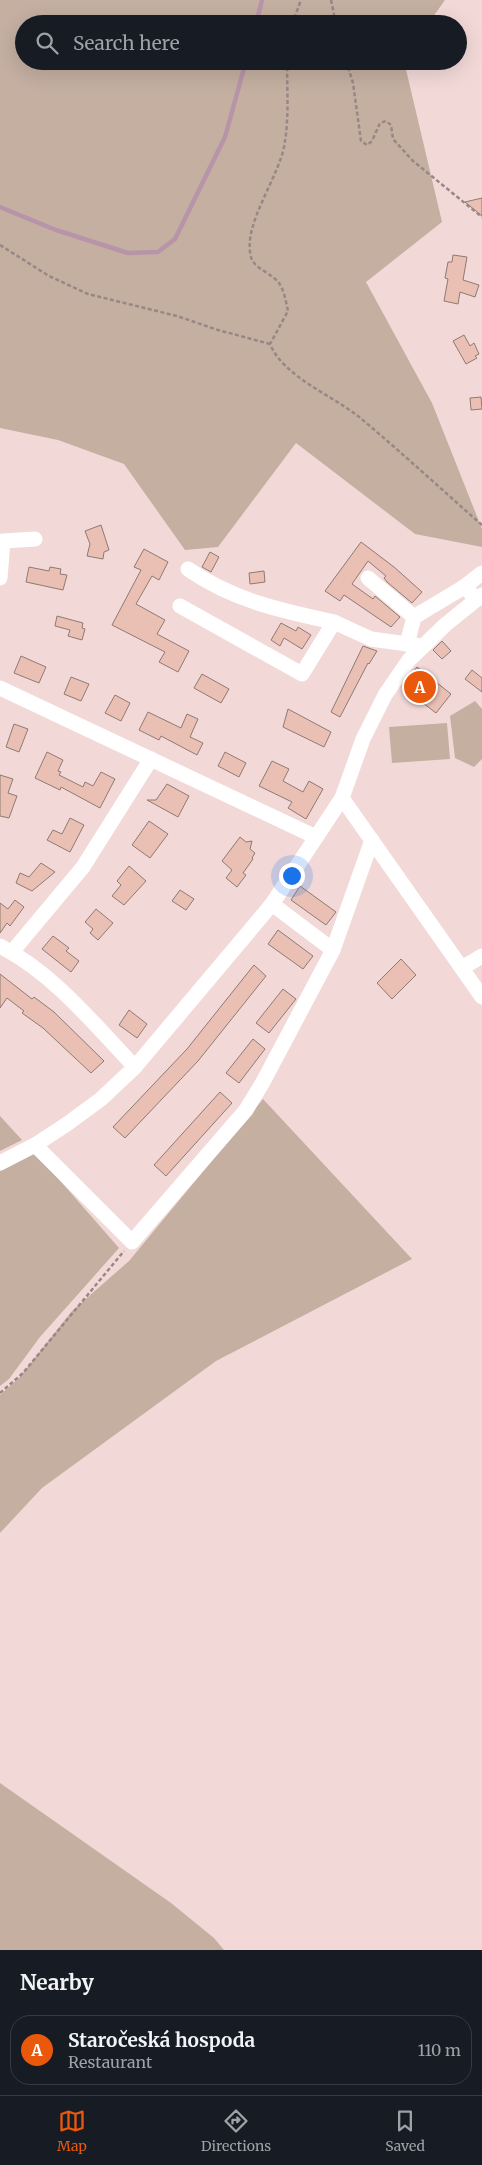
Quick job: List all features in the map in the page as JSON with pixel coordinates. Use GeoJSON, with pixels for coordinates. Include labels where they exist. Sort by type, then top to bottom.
{"type":"FeatureCollection","features":[{"type":"Feature","properties":{"kind":"street"},"geometry":{"type":"LineString","coordinates":[[0,578],[3,540],[35,539]]}},
{"type":"Feature","properties":{"kind":"street"},"geometry":{"type":"LineString","coordinates":[[188,569],[205,581],[240,598],[279,610],[334,622],[371,639],[415,645],[480,597],[464,587]]}},
{"type":"Feature","properties":{"kind":"street"},"geometry":{"type":"LineString","coordinates":[[414,617],[464,587],[482,573]]}},
{"type":"Feature","properties":{"kind":"street"},"geometry":{"type":"LineString","coordinates":[[0,1164],[35,1145],[101,1099],[135,1067],[272,904],[342,798],[363,739],[385,695],[409,660],[415,645],[414,617],[368,578]]}},
{"type":"Feature","properties":{"kind":"street"},"geometry":{"type":"LineString","coordinates":[[180,606],[302,674],[334,622]]}},
{"type":"Feature","properties":{"kind":"street"},"geometry":{"type":"LineString","coordinates":[[0,688],[316,837]]}},
{"type":"Feature","properties":{"kind":"street"},"geometry":{"type":"LineString","coordinates":[[135,1067],[58,987],[6,949],[84,867],[151,759]]}},
{"type":"Feature","properties":{"kind":"street"},"geometry":{"type":"LineString","coordinates":[[342,798],[482,997]]}},
{"type":"Feature","properties":{"kind":"street"},"geometry":{"type":"LineString","coordinates":[[35,1145],[132,1242],[246,1110],[264,1082],[333,950],[372,840]]}},
{"type":"Feature","properties":{"kind":"street"},"geometry":{"type":"LineString","coordinates":[[272,904],[333,950]]}},
{"type":"Feature","properties":{"kind":"street"},"geometry":{"type":"LineString","coordinates":[[462,968],[482,956]]}},
{"type":"Feature","properties":{"kind":"path"},"geometry":{"type":"LineString","coordinates":[[295,15],[301,0]]}},
{"type":"Feature","properties":{"kind":"path"},"geometry":{"type":"LineString","coordinates":[[331,0],[334,15]]}},
{"type":"Feature","properties":{"kind":"path"},"geometry":{"type":"LineString","coordinates":[[270,344],[288,311],[280,284],[273,276],[257,266],[251,258],[251,236],[260,206],[280,162],[285,142],[287,70]]}},
{"type":"Feature","properties":{"kind":"path"},"geometry":{"type":"LineString","coordinates":[[349,70],[353,83],[361,141],[367,145],[372,141],[380,123],[386,121],[391,125],[393,139],[414,161],[482,217]]}},
{"type":"Feature","properties":{"kind":"path"},"geometry":{"type":"LineString","coordinates":[[0,245],[49,276],[88,294],[177,316],[218,330],[270,344]]}},
{"type":"Feature","properties":{"kind":"path"},"geometry":{"type":"LineString","coordinates":[[270,344],[275,355],[289,369],[356,415],[482,525]]}},
{"type":"Feature","properties":{"kind":"path"},"geometry":{"type":"LineString","coordinates":[[0,1393],[23,1373],[132,1242]]}},
{"type":"Feature","properties":{"kind":"shaded area"},"geometry":{"type":"Polygon","coordinates":[[[0,0],[445,0],[434,15],[15,15],[15,70],[406,70],[442,222],[366,282],[432,403],[482,529],[482,547],[415,534],[296,443],[218,547],[185,550],[124,464],[58,440],[0,428],[0,0]]]}},
{"type":"Feature","properties":{"kind":"shaded area"},"geometry":{"type":"Polygon","coordinates":[[[475,701],[482,709],[482,759],[474,767],[455,758],[450,716],[475,701]]]}},
{"type":"Feature","properties":{"kind":"shaded area"},"geometry":{"type":"Polygon","coordinates":[[[447,723],[450,759],[392,763],[389,727],[447,723]]]}},
{"type":"Feature","properties":{"kind":"shaded area"},"geometry":{"type":"Polygon","coordinates":[[[263,1099],[412,1259],[216,1361],[42,1488],[0,1533],[0,1395],[19,1378],[72,1311],[129,1261],[263,1099]]]}},
{"type":"Feature","properties":{"kind":"shaded area"},"geometry":{"type":"Polygon","coordinates":[[[0,1116],[22,1140],[0,1151],[0,1116]]]}},
{"type":"Feature","properties":{"kind":"shaded area"},"geometry":{"type":"Polygon","coordinates":[[[35,1152],[119,1248],[40,1337],[9,1379],[0,1386],[0,1171],[35,1152]]]}},
{"type":"Feature","properties":{"kind":"shaded area"},"geometry":{"type":"Polygon","coordinates":[[[0,1783],[171,1903],[214,1938],[224,1950],[0,1950],[0,1783]]]}},
{"type":"Feature","properties":{"kind":"building"},"geometry":{"type":"Polygon","coordinates":[[[482,198],[482,216],[465,202],[482,198]]]}},
{"type":"Feature","properties":{"kind":"building"},"geometry":{"type":"Polygon","coordinates":[[[453,255],[467,257],[463,280],[479,285],[475,297],[460,292],[458,304],[444,301],[448,279],[445,278],[448,262],[452,262],[453,255]]]}},
{"type":"Feature","properties":{"kind":"building"},"geometry":{"type":"Polygon","coordinates":[[[464,335],[470,346],[474,343],[479,354],[475,356],[477,358],[466,364],[453,341],[464,335]]]}},
{"type":"Feature","properties":{"kind":"building"},"geometry":{"type":"Polygon","coordinates":[[[481,397],[482,409],[471,410],[470,398],[481,397]]]}},
{"type":"Feature","properties":{"kind":"building"},"geometry":{"type":"Polygon","coordinates":[[[101,525],[109,550],[104,552],[103,559],[87,556],[90,544],[85,531],[101,525]]]}},
{"type":"Feature","properties":{"kind":"building"},"geometry":{"type":"Polygon","coordinates":[[[361,542],[394,567],[422,592],[412,603],[387,582],[384,578],[386,576],[368,561],[352,584],[373,599],[375,596],[400,617],[391,627],[344,595],[340,601],[325,591],[361,542]]]}},
{"type":"Feature","properties":{"kind":"building"},"geometry":{"type":"Polygon","coordinates":[[[144,549],[168,562],[159,580],[152,576],[136,604],[165,620],[157,634],[189,651],[178,672],[159,662],[165,652],[112,625],[141,570],[134,567],[144,549]]]}},
{"type":"Feature","properties":{"kind":"building"},"geometry":{"type":"Polygon","coordinates":[[[210,552],[219,557],[211,572],[202,567],[210,552]]]}},
{"type":"Feature","properties":{"kind":"building"},"geometry":{"type":"Polygon","coordinates":[[[29,567],[49,571],[50,567],[61,569],[60,574],[67,575],[63,590],[26,582],[29,567]]]}},
{"type":"Feature","properties":{"kind":"building"},"geometry":{"type":"Polygon","coordinates":[[[264,571],[265,582],[250,584],[249,573],[264,571]]]}},
{"type":"Feature","properties":{"kind":"building"},"geometry":{"type":"Polygon","coordinates":[[[57,616],[83,623],[82,628],[85,629],[82,640],[68,636],[70,630],[55,626],[57,616]]]}},
{"type":"Feature","properties":{"kind":"building"},"geometry":{"type":"Polygon","coordinates":[[[281,623],[296,631],[298,627],[311,635],[302,649],[284,638],[280,646],[271,640],[281,623]]]}},
{"type":"Feature","properties":{"kind":"building"},"geometry":{"type":"Polygon","coordinates":[[[442,641],[451,651],[442,659],[433,650],[442,641]]]}},
{"type":"Feature","properties":{"kind":"building"},"geometry":{"type":"Polygon","coordinates":[[[363,646],[377,651],[368,663],[340,717],[331,712],[363,646]]]}},
{"type":"Feature","properties":{"kind":"building"},"geometry":{"type":"Polygon","coordinates":[[[21,656],[46,667],[39,683],[14,673],[21,656]]]}},
{"type":"Feature","properties":{"kind":"building"},"geometry":{"type":"Polygon","coordinates":[[[417,667],[451,694],[436,713],[402,687],[417,667]]]}},
{"type":"Feature","properties":{"kind":"building"},"geometry":{"type":"Polygon","coordinates":[[[472,670],[482,678],[482,692],[465,679],[472,670]]]}},
{"type":"Feature","properties":{"kind":"building"},"geometry":{"type":"Polygon","coordinates":[[[202,674],[229,689],[221,703],[194,688],[202,674]]]}},
{"type":"Feature","properties":{"kind":"building"},"geometry":{"type":"Polygon","coordinates":[[[71,677],[89,684],[81,701],[64,694],[71,677]]]}},
{"type":"Feature","properties":{"kind":"building"},"geometry":{"type":"Polygon","coordinates":[[[115,695],[130,703],[121,721],[105,713],[115,695]]]}},
{"type":"Feature","properties":{"kind":"building"},"geometry":{"type":"Polygon","coordinates":[[[288,709],[331,732],[324,747],[283,727],[288,709]]]}},
{"type":"Feature","properties":{"kind":"building"},"geometry":{"type":"Polygon","coordinates":[[[148,712],[181,728],[187,714],[198,719],[190,737],[203,743],[197,755],[161,736],[159,740],[139,730],[148,712]]]}},
{"type":"Feature","properties":{"kind":"building"},"geometry":{"type":"Polygon","coordinates":[[[14,724],[28,729],[19,752],[6,747],[14,724]]]}},
{"type":"Feature","properties":{"kind":"building"},"geometry":{"type":"Polygon","coordinates":[[[47,752],[63,760],[58,771],[61,772],[59,775],[83,787],[85,782],[93,786],[101,772],[115,779],[100,808],[61,787],[60,790],[35,778],[47,752]]]}},
{"type":"Feature","properties":{"kind":"building"},"geometry":{"type":"Polygon","coordinates":[[[225,752],[246,763],[239,777],[218,766],[225,752]]]}},
{"type":"Feature","properties":{"kind":"building"},"geometry":{"type":"Polygon","coordinates":[[[272,761],[289,769],[283,781],[303,792],[309,781],[323,789],[306,819],[288,808],[292,802],[259,786],[272,761]]]}},
{"type":"Feature","properties":{"kind":"building"},"geometry":{"type":"Polygon","coordinates":[[[0,775],[13,779],[8,793],[17,796],[9,818],[0,816],[0,775]]]}},
{"type":"Feature","properties":{"kind":"building"},"geometry":{"type":"Polygon","coordinates":[[[167,784],[189,796],[178,817],[147,800],[156,800],[167,784]]]}},
{"type":"Feature","properties":{"kind":"building"},"geometry":{"type":"Polygon","coordinates":[[[70,818],[84,825],[70,852],[47,840],[53,830],[62,834],[70,818]]]}},
{"type":"Feature","properties":{"kind":"building"},"geometry":{"type":"Polygon","coordinates":[[[149,821],[168,834],[150,858],[132,845],[149,821]]]}},
{"type":"Feature","properties":{"kind":"building"},"geometry":{"type":"Polygon","coordinates":[[[240,837],[246,842],[252,841],[250,849],[255,853],[243,873],[246,875],[237,887],[226,878],[232,870],[222,861],[240,837]]]}},
{"type":"Feature","properties":{"kind":"building"},"geometry":{"type":"Polygon","coordinates":[[[41,863],[55,872],[32,891],[16,883],[20,873],[29,877],[41,863]]]}},
{"type":"Feature","properties":{"kind":"building"},"geometry":{"type":"Polygon","coordinates":[[[129,866],[146,881],[124,905],[112,896],[121,885],[117,881],[129,866]]]}},
{"type":"Feature","properties":{"kind":"building"},"geometry":{"type":"Polygon","coordinates":[[[300,886],[336,912],[326,925],[291,900],[300,886]]]}},
{"type":"Feature","properties":{"kind":"building"},"geometry":{"type":"Polygon","coordinates":[[[180,890],[194,899],[186,910],[172,901],[180,890]]]}},
{"type":"Feature","properties":{"kind":"building"},"geometry":{"type":"Polygon","coordinates":[[[15,900],[24,907],[10,926],[7,923],[0,933],[0,903],[8,909],[15,900]]]}},
{"type":"Feature","properties":{"kind":"building"},"geometry":{"type":"Polygon","coordinates":[[[96,909],[113,923],[98,940],[90,933],[93,929],[85,922],[96,909]]]}},
{"type":"Feature","properties":{"kind":"building"},"geometry":{"type":"Polygon","coordinates":[[[278,930],[313,956],[303,969],[268,944],[278,930]]]}},
{"type":"Feature","properties":{"kind":"building"},"geometry":{"type":"Polygon","coordinates":[[[53,936],[69,948],[66,951],[79,961],[71,972],[42,949],[53,936]]]}},
{"type":"Feature","properties":{"kind":"building"},"geometry":{"type":"Polygon","coordinates":[[[401,959],[416,975],[392,999],[377,983],[401,959]]]}},
{"type":"Feature","properties":{"kind":"building"},"geometry":{"type":"Polygon","coordinates":[[[254,965],[266,976],[198,1061],[125,1138],[113,1127],[187,1049],[254,965]]]}},
{"type":"Feature","properties":{"kind":"building"},"geometry":{"type":"Polygon","coordinates":[[[0,974],[32,999],[34,997],[54,1012],[104,1061],[91,1073],[43,1028],[22,1013],[24,1011],[7,998],[0,1008],[0,974]]]}},
{"type":"Feature","properties":{"kind":"building"},"geometry":{"type":"Polygon","coordinates":[[[283,989],[296,999],[269,1033],[256,1023],[283,989]]]}},
{"type":"Feature","properties":{"kind":"building"},"geometry":{"type":"Polygon","coordinates":[[[129,1010],[147,1024],[137,1038],[119,1025],[129,1010]]]}},
{"type":"Feature","properties":{"kind":"building"},"geometry":{"type":"Polygon","coordinates":[[[253,1039],[265,1049],[239,1083],[226,1073],[253,1039]]]}},
{"type":"Feature","properties":{"kind":"building"},"geometry":{"type":"Polygon","coordinates":[[[220,1092],[232,1103],[166,1176],[154,1165],[220,1092]]]}},
{"type":"Feature","properties":{"kind":"waterway"},"geometry":{"type":"LineString","coordinates":[[258,15],[262,0]]}},
{"type":"Feature","properties":{"kind":"waterway"},"geometry":{"type":"LineString","coordinates":[[0,207],[56,230],[128,253],[158,252],[175,239],[225,137],[244,70]]}},
{"type":"Feature","properties":{"kind":"place","name":"Staročeská hospoda"},"geometry":{"type":"Point","coordinates":[420,687]}}]}
